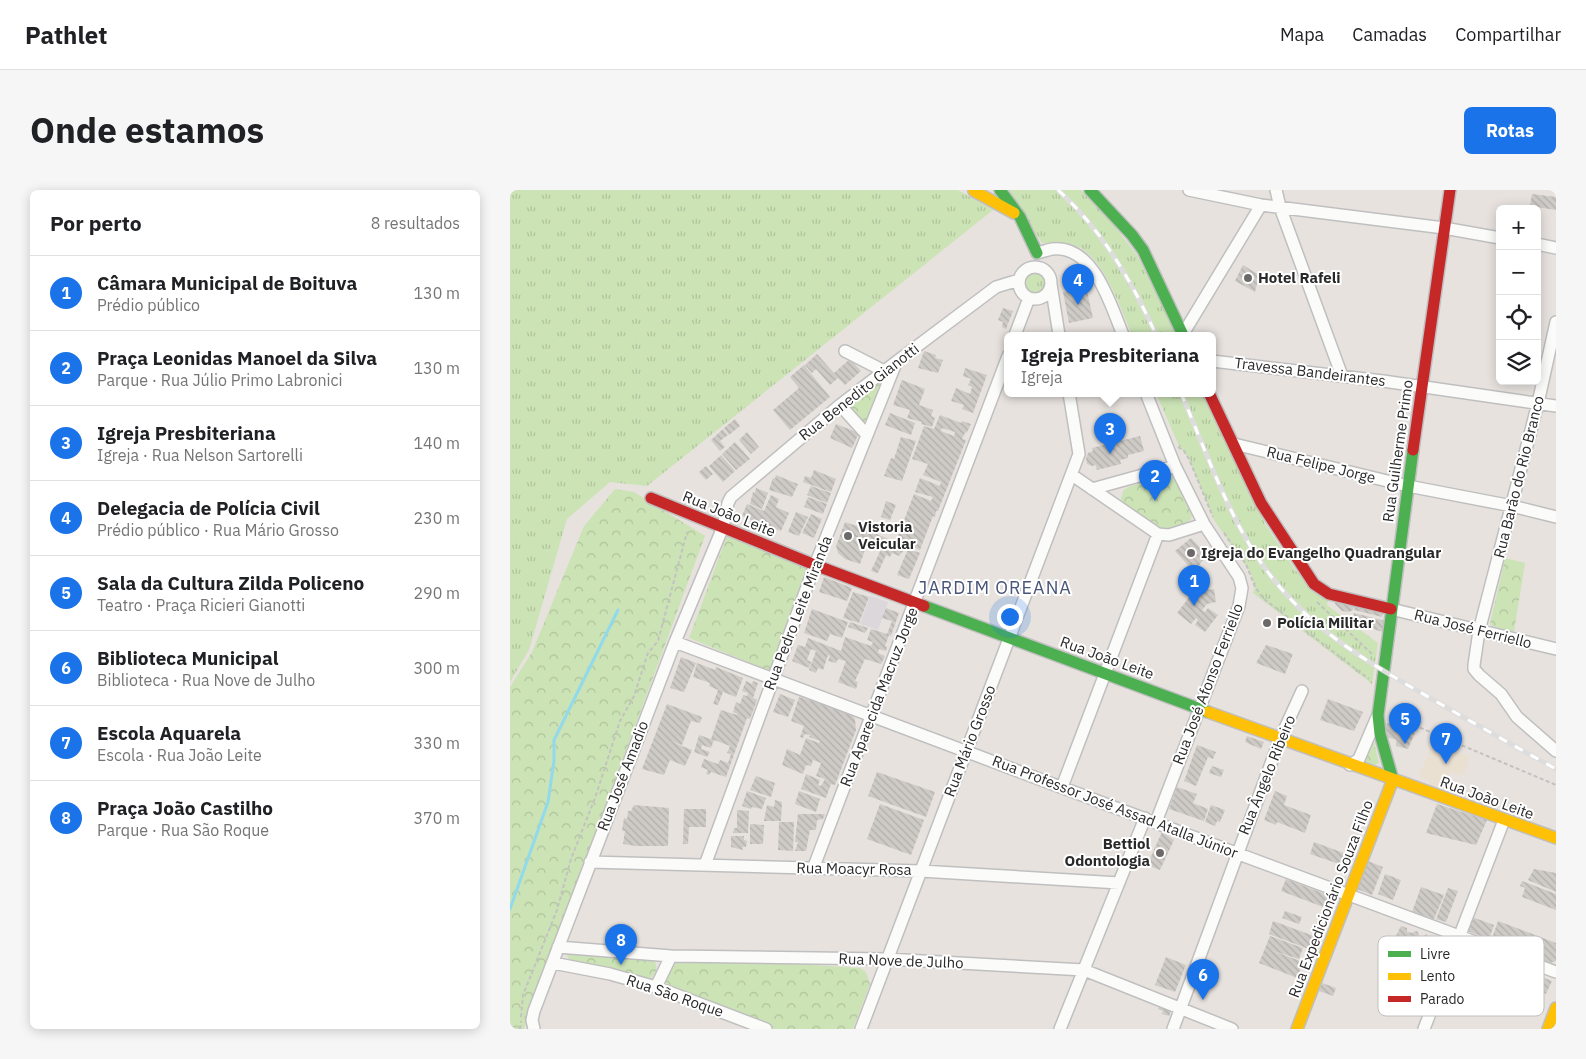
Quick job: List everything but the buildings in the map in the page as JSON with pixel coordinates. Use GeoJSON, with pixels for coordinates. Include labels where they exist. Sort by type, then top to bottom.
{"type":"FeatureCollection","features":[{"type":"Feature","properties":{"kind":"street"},"geometry":{"type":"LineString","coordinates":[[977,190],[1020,217]]}},
{"type":"Feature","properties":{"kind":"street"},"geometry":{"type":"LineString","coordinates":[[1000,190],[1020,217],[1050,278],[1058,332]]}},
{"type":"Feature","properties":{"kind":"street"},"geometry":{"type":"LineString","coordinates":[[1090,190],[1127,229],[1143,250],[1182,332]]}},
{"type":"Feature","properties":{"kind":"street"},"geometry":{"type":"LineString","coordinates":[[1189,190],[1261,205],[1444,228],[1496,237]]}},
{"type":"Feature","properties":{"kind":"street"},"geometry":{"type":"LineString","coordinates":[[1276,190],[1280,207],[1342,376]]}},
{"type":"Feature","properties":{"kind":"street","name":"Rua Guilherme Primo"},"geometry":{"type":"LineString","coordinates":[[1393,780],[1380,734],[1378,714],[1450,190]]}},
{"type":"Feature","properties":{"kind":"street"},"geometry":{"type":"LineString","coordinates":[[1185,332],[1261,205]]}},
{"type":"Feature","properties":{"kind":"street"},"geometry":{"type":"LineString","coordinates":[[1541,245],[1556,248]]}},
{"type":"Feature","properties":{"kind":"street"},"geometry":{"type":"LineString","coordinates":[[1055,314],[1023,294],[1020,290],[1019,280],[1037,253],[1052,249],[1067,250],[1085,261],[1095,272],[1122,332]]}},
{"type":"Feature","properties":{"kind":"street"},"geometry":{"type":"LineString","coordinates":[[1028,268],[1039,267],[1050,278]]}},
{"type":"Feature","properties":{"kind":"street"},"geometry":{"type":"LineString","coordinates":[[1033,299],[1041,298],[1048,292],[1050,278]]}},
{"type":"Feature","properties":{"kind":"street","name":"Rua Benedito Gianotti"},"geometry":{"type":"LineString","coordinates":[[723,527],[728,503],[732,496],[840,405],[996,287],[1019,280]]}},
{"type":"Feature","properties":{"kind":"street"},"geometry":{"type":"LineString","coordinates":[[1016,332],[1033,299]]}},
{"type":"Feature","properties":{"kind":"street","name":"Rua Barão do Rio Branco"},"geometry":{"type":"LineString","coordinates":[[1556,322],[1538,403],[1480,631],[1474,669],[1501,694],[1517,717],[1556,751]]}},
{"type":"Feature","properties":{"kind":"street"},"geometry":{"type":"LineString","coordinates":[[845,351],[884,371]]}},
{"type":"Feature","properties":{"kind":"street","name":"Travessa Bandeirantes"},"geometry":{"type":"LineString","coordinates":[[1216,361],[1422,386],[1556,406]]}},
{"type":"Feature","properties":{"kind":"street","name":"Rua Pedro Leite Miranda"},"geometry":{"type":"LineString","coordinates":[[705,866],[815,565],[896,362]]}},
{"type":"Feature","properties":{"kind":"street","name":"Rua Aparecida Macruz Jorge"},"geometry":{"type":"LineString","coordinates":[[813,869],[1004,367]]}},
{"type":"Feature","properties":{"kind":"street","name":"Rua Mário Grosso"},"geometry":{"type":"LineString","coordinates":[[861,1029],[1079,454],[1070,397]]}},
{"type":"Feature","properties":{"kind":"street"},"geometry":{"type":"LineString","coordinates":[[1072,475],[1158,534],[1169,535],[1209,522],[1175,466],[1148,397]]}},
{"type":"Feature","properties":{"kind":"street"},"geometry":{"type":"LineString","coordinates":[[1211,397],[1261,504],[1311,580],[1329,594],[1391,609]]}},
{"type":"Feature","properties":{"kind":"street"},"geometry":{"type":"LineString","coordinates":[[840,405],[867,435]]}},
{"type":"Feature","properties":{"kind":"street","name":"Rua Felipe Jorge"},"geometry":{"type":"LineString","coordinates":[[1234,444],[1408,486],[1512,506],[1556,517]]}},
{"type":"Feature","properties":{"kind":"street"},"geometry":{"type":"LineString","coordinates":[[1092,489],[1175,466]]}},
{"type":"Feature","properties":{"kind":"street","name":"Rua João Leite"},"geometry":{"type":"LineString","coordinates":[[651,498],[815,565],[1009,638],[1350,765],[1556,838]]}},
{"type":"Feature","properties":{"kind":"street","name":"Rua José Afonso Ferriello"},"geometry":{"type":"LineString","coordinates":[[1060,1029],[1118,883],[1150,820],[1199,708],[1239,606],[1242,588],[1237,574],[1209,522]]}},
{"type":"Feature","properties":{"kind":"street","name":"Rua José Amadio"},"geometry":{"type":"LineString","coordinates":[[534,1029],[532,1020],[534,1011],[590,862],[675,642],[723,527]]}},
{"type":"Feature","properties":{"kind":"street"},"geometry":{"type":"LineString","coordinates":[[1062,787],[1158,534]]}},
{"type":"Feature","properties":{"kind":"street","name":"Rua José Ferriello"},"geometry":{"type":"LineString","coordinates":[[1391,609],[1556,649]]}},
{"type":"Feature","properties":{"kind":"street","name":"Rua Professor José Assad Atalla Júnior"},"geometry":{"type":"LineString","coordinates":[[675,642],[1459,936]]}},
{"type":"Feature","properties":{"kind":"street","name":"Rua Ângelo Ribeiro"},"geometry":{"type":"LineString","coordinates":[[1172,1029],[1236,853],[1280,739],[1302,691]]}},
{"type":"Feature","properties":{"kind":"street"},"geometry":{"type":"LineString","coordinates":[[1350,765],[1359,759],[1378,714]]}},
{"type":"Feature","properties":{"kind":"street","name":"Rua Expedicionário Souza Filho"},"geometry":{"type":"LineString","coordinates":[[1297,1029],[1393,780]]}},
{"type":"Feature","properties":{"kind":"street"},"geometry":{"type":"LineString","coordinates":[[1459,936],[1504,820]]}},
{"type":"Feature","properties":{"kind":"street","name":"Rua Moacyr Rosa"},"geometry":{"type":"LineString","coordinates":[[590,862],[921,871],[1118,883]]}},
{"type":"Feature","properties":{"kind":"street","name":"Rua Nove de Julho"},"geometry":{"type":"LineString","coordinates":[[558,947],[671,956],[887,959],[1084,970],[1180,1010],[1232,1029]]}},
{"type":"Feature","properties":{"kind":"street"},"geometry":{"type":"LineString","coordinates":[[656,986],[671,956]]}},
{"type":"Feature","properties":{"kind":"street","name":"Rua São Roque"},"geometry":{"type":"LineString","coordinates":[[553,963],[615,975],[656,986],[766,1029]]}},
{"type":"Feature","properties":{"kind":"street","name":"Rua Professor José Assad Atalla Júnior"},"geometry":{"type":"LineString","coordinates":[[1544,968],[1556,972]]}},
{"type":"Feature","properties":{"kind":"street"},"geometry":{"type":"LineString","coordinates":[[1548,1029],[1556,1008]]}},
{"type":"Feature","properties":{"kind":"street"},"geometry":{"type":"LineString","coordinates":[[1424,1029],[1429,1016]]}},
{"type":"Feature","properties":{"kind":"path"},"geometry":{"type":"LineString","coordinates":[[1169,450],[1179,446],[1189,459],[1209,522]]}},
{"type":"Feature","properties":{"kind":"path"},"geometry":{"type":"LineString","coordinates":[[520,1029],[523,995],[557,910],[571,859],[595,798],[620,721],[634,696],[648,653],[658,641],[686,532]]}},
{"type":"Feature","properties":{"kind":"path"},"geometry":{"type":"LineString","coordinates":[[1224,534],[1246,564],[1255,587],[1264,599],[1381,688]]}},
{"type":"Feature","properties":{"kind":"path"},"geometry":{"type":"LineString","coordinates":[[1319,588],[1315,593],[1316,601],[1320,606],[1364,648],[1385,661]]}},
{"type":"Feature","properties":{"kind":"path"},"geometry":{"type":"LineString","coordinates":[[1378,714],[1556,785]]}},
{"type":"Feature","properties":{"kind":"shaded area"},"geometry":{"type":"Polygon","coordinates":[[[870,596],[888,602],[878,630],[860,624],[870,596]]]}},
{"type":"Feature","properties":{"kind":"shaded area"},"geometry":{"type":"Polygon","coordinates":[[[1433,741],[1470,757],[1463,776],[1450,772],[1442,793],[1428,789],[1430,781],[1419,777],[1433,741]]]}},
{"type":"Feature","properties":{"kind":"green space"},"geometry":{"type":"Polygon","coordinates":[[[510,190],[958,190],[993,210],[647,486],[610,482],[567,519],[529,650],[510,682],[510,190]]]}},
{"type":"Feature","properties":{"kind":"green space"},"geometry":{"type":"Polygon","coordinates":[[[1006,190],[1081,190],[1108,218],[1137,255],[1176,332],[1131,332],[1109,282],[1092,257],[1082,249],[1070,244],[1042,243],[1006,190]]]}},
{"type":"Feature","properties":{"kind":"green space"},"geometry":{"type":"Polygon","coordinates":[[[1035,270],[1044,273],[1047,282],[1044,291],[1035,294],[1026,291],[1023,282],[1026,273],[1035,270]]]}},
{"type":"Feature","properties":{"kind":"green space"},"geometry":{"type":"Polygon","coordinates":[[[888,373],[866,428],[846,406],[888,373]]]}},
{"type":"Feature","properties":{"kind":"green space"},"geometry":{"type":"Polygon","coordinates":[[[1158,397],[1206,397],[1265,524],[1296,571],[1328,600],[1327,605],[1378,643],[1372,684],[1253,593],[1255,587],[1250,572],[1214,520],[1189,459],[1179,446],[1158,397]]]}},
{"type":"Feature","properties":{"kind":"green space"},"geometry":{"type":"Polygon","coordinates":[[[1169,474],[1174,477],[1192,515],[1191,519],[1184,526],[1163,530],[1125,504],[1121,499],[1123,491],[1128,487],[1169,474]]]}},
{"type":"Feature","properties":{"kind":"green space"},"geometry":{"type":"Polygon","coordinates":[[[615,489],[634,492],[705,536],[524,1029],[510,1029],[510,687],[532,652],[584,526],[615,489]]]}},
{"type":"Feature","properties":{"kind":"green space"},"geometry":{"type":"Polygon","coordinates":[[[727,536],[808,569],[770,671],[689,638],[727,536]]]}},
{"type":"Feature","properties":{"kind":"green space"},"geometry":{"type":"Polygon","coordinates":[[[1505,558],[1525,563],[1514,632],[1490,624],[1505,558]]]}},
{"type":"Feature","properties":{"kind":"green space"},"geometry":{"type":"Polygon","coordinates":[[[1374,742],[1379,763],[1375,765],[1363,761],[1370,743],[1374,742]]]}},
{"type":"Feature","properties":{"kind":"green space"},"geometry":{"type":"Polygon","coordinates":[[[568,951],[652,959],[656,964],[655,973],[651,978],[643,978],[575,962],[569,959],[568,951]]]}},
{"type":"Feature","properties":{"kind":"green space"},"geometry":{"type":"Polygon","coordinates":[[[675,960],[730,960],[860,968],[866,972],[870,984],[853,1029],[775,1029],[748,1020],[663,982],[675,960]]]}},
{"type":"Feature","properties":{"kind":"waterway"},"geometry":{"type":"LineString","coordinates":[[510,909],[548,802],[554,761],[554,740],[618,610]]}},
{"type":"Feature","properties":{"kind":"railway"},"geometry":{"type":"LineString","coordinates":[[1058,190],[1102,239],[1137,295],[1155,332]]}},
{"type":"Feature","properties":{"kind":"railway"},"geometry":{"type":"LineString","coordinates":[[1183,397],[1221,489],[1249,544],[1267,572],[1309,617],[1332,636],[1382,670],[1556,769]]}},
{"type":"Feature","properties":{"kind":"traffic: fast"},"geometry":{"type":"LineString","coordinates":[[1000,190],[1020,217],[1037,253]]}},
{"type":"Feature","properties":{"kind":"traffic: fast"},"geometry":{"type":"LineString","coordinates":[[1090,190],[1132,235],[1143,250],[1182,332]]}},
{"type":"Feature","properties":{"kind":"traffic: fast"},"geometry":{"type":"LineString","coordinates":[[1392,782],[1380,734],[1378,715],[1413,450]]}},
{"type":"Feature","properties":{"kind":"traffic: fast"},"geometry":{"type":"LineString","coordinates":[[924,606],[1208,712]]}},
{"type":"Feature","properties":{"kind":"traffic: slow"},"geometry":{"type":"LineString","coordinates":[[974,191],[1014,213]]}},
{"type":"Feature","properties":{"kind":"traffic: slow"},"geometry":{"type":"LineString","coordinates":[[1208,712],[1556,838]]}},
{"type":"Feature","properties":{"kind":"traffic: slow"},"geometry":{"type":"LineString","coordinates":[[1297,1029],[1392,782]]}},
{"type":"Feature","properties":{"kind":"traffic: slow"},"geometry":{"type":"LineString","coordinates":[[1548,1029],[1556,1008]]}},
{"type":"Feature","properties":{"kind":"traffic: jam"},"geometry":{"type":"LineString","coordinates":[[1413,450],[1450,190]]}},
{"type":"Feature","properties":{"kind":"traffic: jam"},"geometry":{"type":"LineString","coordinates":[[1211,397],[1261,503],[1314,584],[1329,594],[1391,609]]}},
{"type":"Feature","properties":{"kind":"traffic: jam"},"geometry":{"type":"LineString","coordinates":[[651,498],[815,565],[924,606]]}},
{"type":"Feature","properties":{"kind":"place","name":"Hotel Rafeli"},"geometry":{"type":"Point","coordinates":[1248,278]}},
{"type":"Feature","properties":{"kind":"place","name":"Delegacia de Polícia Civil"},"geometry":{"type":"Point","coordinates":[1078,305]}},
{"type":"Feature","properties":{"kind":"place","name":"Igreja Presbiteriana"},"geometry":{"type":"Point","coordinates":[1110,454]}},
{"type":"Feature","properties":{"kind":"place","name":"Praça Leonidas Manoel da Silva"},"geometry":{"type":"Point","coordinates":[1155,501]}},
{"type":"Feature","properties":{"kind":"place","name":"Vistoria Veicular"},"geometry":{"type":"Point","coordinates":[848,536]}},
{"type":"Feature","properties":{"kind":"place","name":"Igreja do Evangelho Quadrangular"},"geometry":{"type":"Point","coordinates":[1191,553]}},
{"type":"Feature","properties":{"kind":"place","name":"Câmara Municipal de Boituva"},"geometry":{"type":"Point","coordinates":[1194,606]}},
{"type":"Feature","properties":{"kind":"place","name":"Polícia Militar"},"geometry":{"type":"Point","coordinates":[1267,623]}},
{"type":"Feature","properties":{"kind":"place","name":"Sala da Cultura Zilda Policeno"},"geometry":{"type":"Point","coordinates":[1405,744]}},
{"type":"Feature","properties":{"kind":"place","name":"Escola Aquarela"},"geometry":{"type":"Point","coordinates":[1446,764]}},
{"type":"Feature","properties":{"kind":"place","name":"Bettiol Odontologia"},"geometry":{"type":"Point","coordinates":[1160,853]}},
{"type":"Feature","properties":{"kind":"place","name":"Praça João Castilho"},"geometry":{"type":"Point","coordinates":[621,965]}},
{"type":"Feature","properties":{"kind":"place","name":"Biblioteca Municipal"},"geometry":{"type":"Point","coordinates":[1203,1000]}},
{"type":"Feature","properties":{"kind":"district","name":"JARDIM OREANA"},"geometry":{"type":"Point","coordinates":[995,588]}}]}
